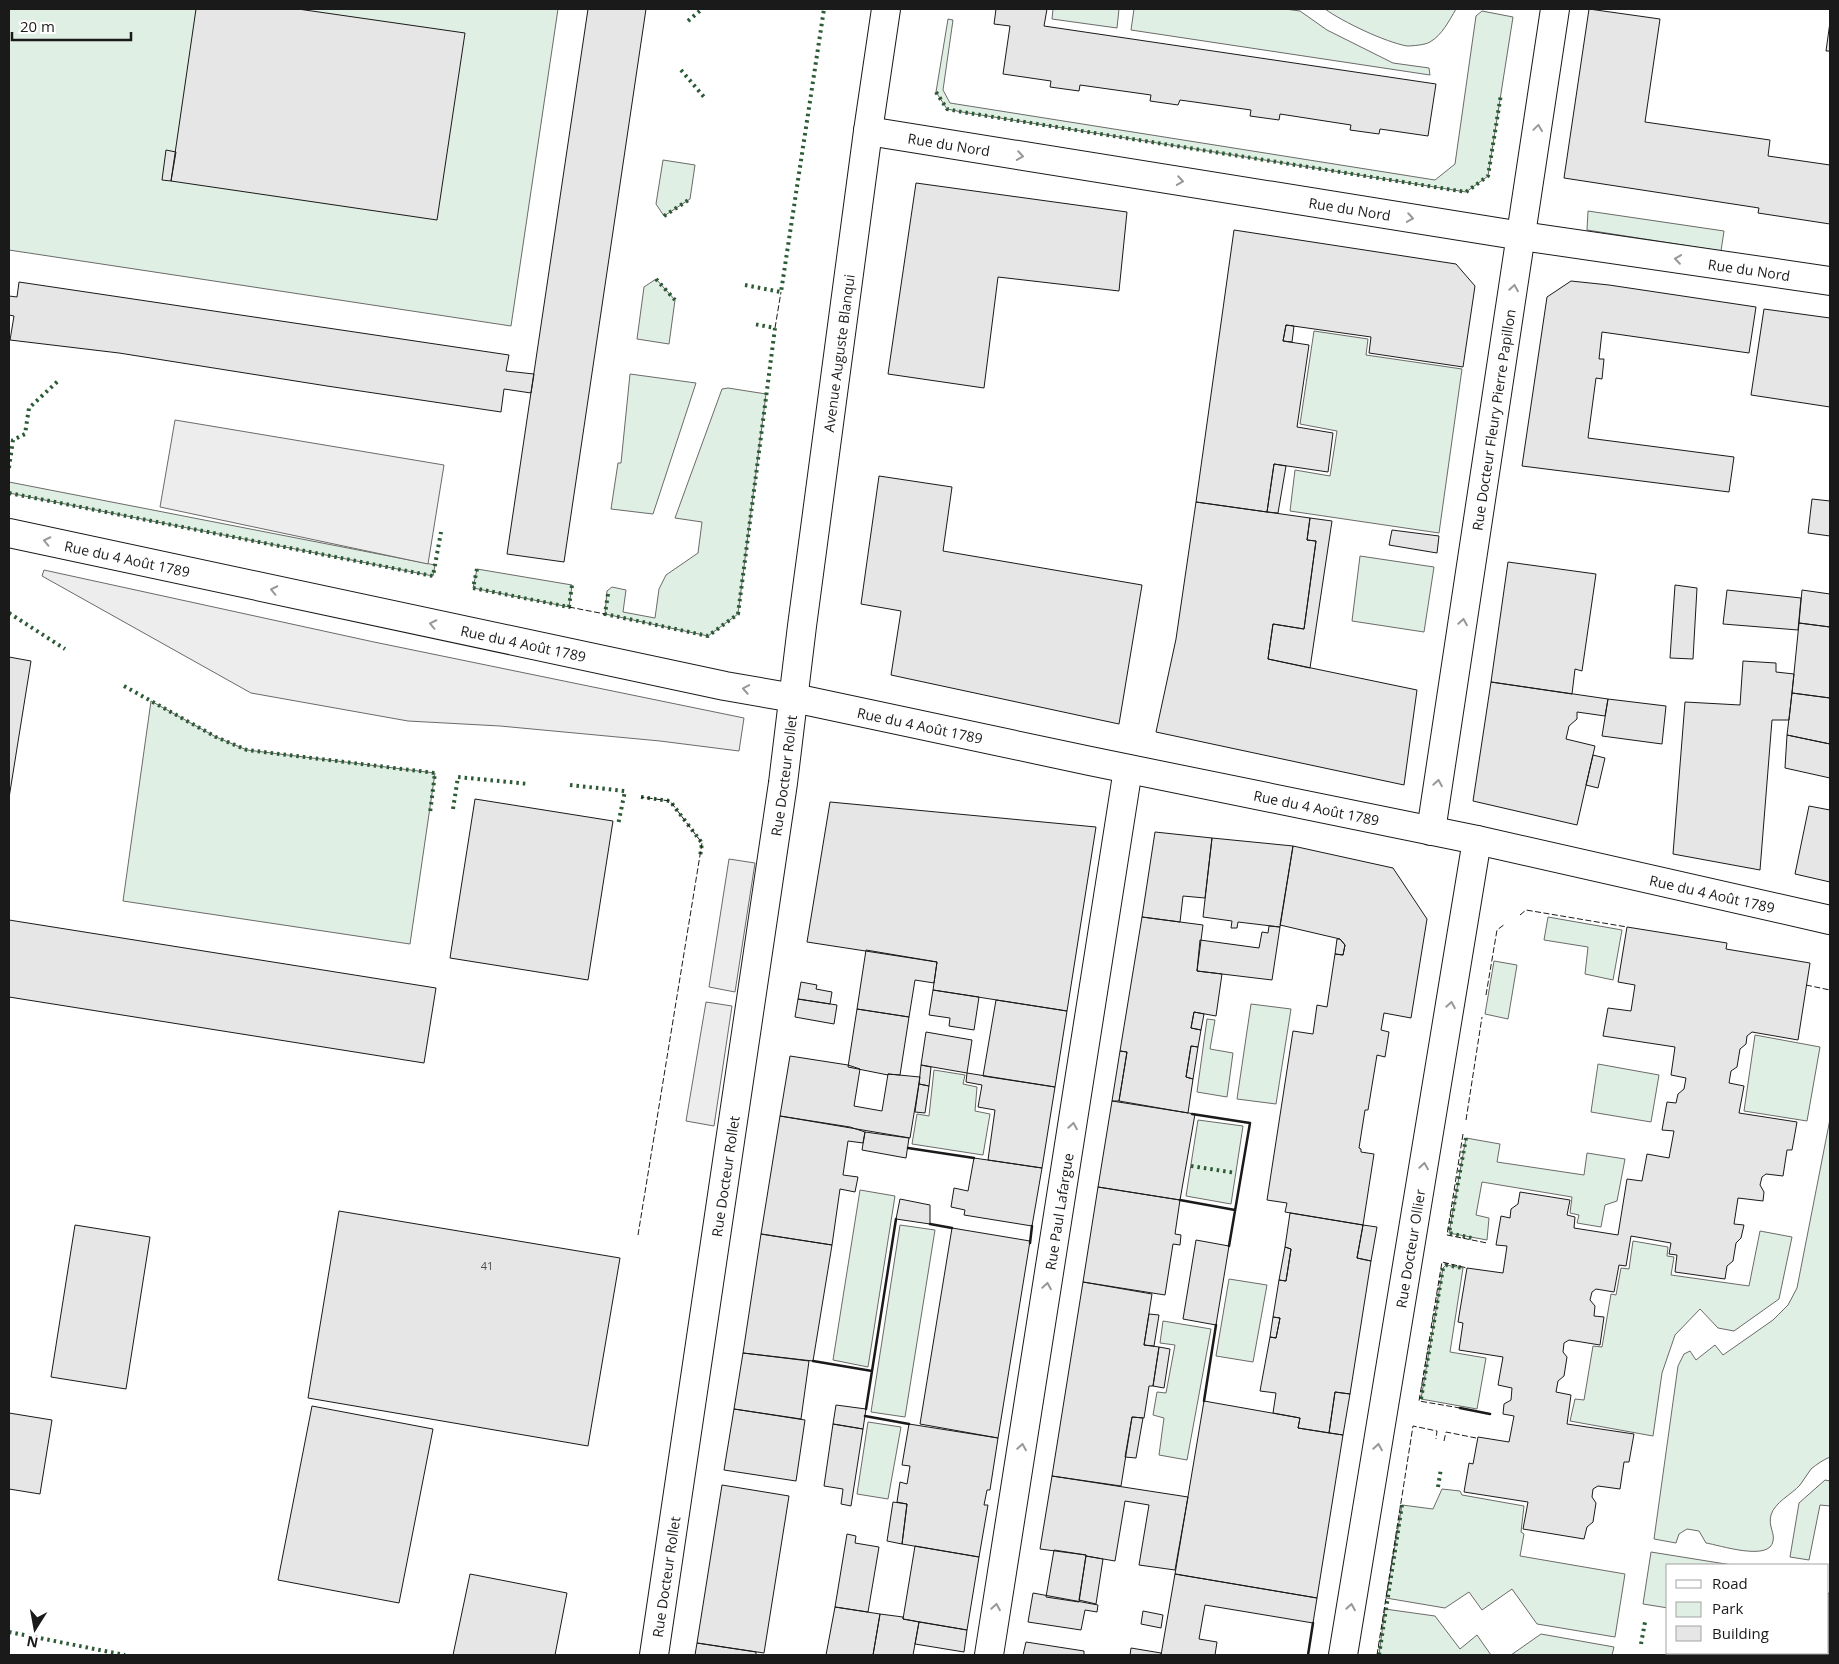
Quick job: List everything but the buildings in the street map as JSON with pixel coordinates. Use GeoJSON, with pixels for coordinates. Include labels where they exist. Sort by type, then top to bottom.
{"type":"FeatureCollection","features":[{"type":"Feature","properties":{"kind":"street","name":"Avenue Auguste Blanqui"},"geometry":{"type":"LineString","coordinates":[[794,698],[868,131],[886,9]]}},
{"type":"Feature","properties":{"kind":"street","name":"Rue Docteur Fleury Pierre Papillon"},"geometry":{"type":"LineString","coordinates":[[1431,831],[1555,9]]}},
{"type":"Feature","properties":{"kind":"street","name":"Rue du Nord"},"geometry":{"type":"LineString","coordinates":[[868,131],[1522,236],[1830,281]]}},
{"type":"Feature","properties":{"kind":"street","name":"Rue du 4 Août 1789"},"geometry":{"type":"LineString","coordinates":[[9,534],[716,684],[794,698],[1478,840],[1830,920]]}},
{"type":"Feature","properties":{"kind":"street","name":"Rue Docteur Rollet"},"geometry":{"type":"LineString","coordinates":[[654,1655],[794,698]]}},
{"type":"Feature","properties":{"kind":"street","name":"Rue Paul Lafargue"},"geometry":{"type":"LineString","coordinates":[[989,1655],[1128,768]]}},
{"type":"Feature","properties":{"kind":"street","name":"Rue Docteur Ollier"},"geometry":{"type":"LineString","coordinates":[[1344,1655],[1478,840]]}},
{"type":"Feature","properties":{"kind":"green space"},"geometry":{"type":"Polygon","coordinates":[[[9,9],[558,9],[511,326],[9,250],[9,9]]]}},
{"type":"Feature","properties":{"kind":"green space"},"geometry":{"type":"Polygon","coordinates":[[[1053,9],[1119,9],[1117,28],[1052,19],[1053,9]]]}},
{"type":"Feature","properties":{"kind":"green space"},"geometry":{"type":"Polygon","coordinates":[[[1134,9],[1285,9],[1300,11],[1327,30],[1393,63],[1429,68],[1430,75],[1131,30],[1134,9]]]}},
{"type":"Feature","properties":{"kind":"green space"},"geometry":{"type":"Polygon","coordinates":[[[1325,9],[1456,9],[1438,36],[1425,44],[1407,46],[1365,31],[1325,9]]]}},
{"type":"Feature","properties":{"kind":"green space"},"geometry":{"type":"Polygon","coordinates":[[[1482,11],[1513,17],[1488,176],[1466,192],[962,112],[947,109],[936,92],[948,19],[953,20],[943,90],[950,103],[1435,180],[1455,164],[1476,16],[1482,11]]]}},
{"type":"Feature","properties":{"kind":"green space"},"geometry":{"type":"Polygon","coordinates":[[[663,160],[695,165],[690,199],[664,216],[656,204],[663,160]]]}},
{"type":"Feature","properties":{"kind":"green space"},"geometry":{"type":"Polygon","coordinates":[[[1588,211],[1724,231],[1721,251],[1587,230],[1588,211]]]}},
{"type":"Feature","properties":{"kind":"green space"},"geometry":{"type":"Polygon","coordinates":[[[656,279],[675,300],[669,344],[637,339],[644,287],[656,279]]]}},
{"type":"Feature","properties":{"kind":"green space"},"geometry":{"type":"Polygon","coordinates":[[[1314,331],[1368,339],[1366,355],[1462,369],[1439,533],[1290,511],[1295,470],[1330,476],[1337,431],[1300,424],[1314,331]]]}},
{"type":"Feature","properties":{"kind":"green space"},"geometry":{"type":"Polygon","coordinates":[[[630,374],[696,383],[653,514],[611,509],[618,463],[621,463],[630,374]]]}},
{"type":"Feature","properties":{"kind":"green space"},"geometry":{"type":"Polygon","coordinates":[[[728,388],[766,394],[738,614],[708,636],[605,614],[607,591],[612,587],[626,590],[623,612],[655,618],[659,589],[666,575],[698,553],[702,522],[675,518],[722,389],[728,388]]]}},
{"type":"Feature","properties":{"kind":"green space"},"geometry":{"type":"Polygon","coordinates":[[[9,482],[435,565],[433,576],[9,493],[9,482]]]}},
{"type":"Feature","properties":{"kind":"green space"},"geometry":{"type":"Polygon","coordinates":[[[1360,556],[1434,567],[1424,632],[1352,621],[1360,556]]]}},
{"type":"Feature","properties":{"kind":"green space"},"geometry":{"type":"Polygon","coordinates":[[[477,569],[572,585],[569,607],[473,588],[477,569]]]}},
{"type":"Feature","properties":{"kind":"green space"},"geometry":{"type":"Polygon","coordinates":[[[151,701],[216,737],[247,750],[435,773],[410,944],[123,901],[151,701]]]}},
{"type":"Feature","properties":{"kind":"green space"},"geometry":{"type":"Polygon","coordinates":[[[1548,917],[1622,930],[1613,980],[1585,974],[1588,947],[1544,940],[1548,917]]]}},
{"type":"Feature","properties":{"kind":"green space"},"geometry":{"type":"Polygon","coordinates":[[[1494,961],[1517,965],[1508,1019],[1485,1014],[1494,961]]]}},
{"type":"Feature","properties":{"kind":"green space"},"geometry":{"type":"Polygon","coordinates":[[[1251,1004],[1291,1009],[1276,1104],[1237,1099],[1251,1004]]]}},
{"type":"Feature","properties":{"kind":"green space"},"geometry":{"type":"Polygon","coordinates":[[[1207,1019],[1215,1020],[1210,1049],[1233,1053],[1227,1097],[1197,1092],[1207,1019]]]}},
{"type":"Feature","properties":{"kind":"green space"},"geometry":{"type":"Polygon","coordinates":[[[1755,1035],[1820,1047],[1807,1121],[1744,1111],[1755,1035]]]}},
{"type":"Feature","properties":{"kind":"green space"},"geometry":{"type":"Polygon","coordinates":[[[1598,1064],[1659,1075],[1651,1122],[1591,1112],[1598,1064]]]}},
{"type":"Feature","properties":{"kind":"green space"},"geometry":{"type":"Polygon","coordinates":[[[934,1070],[965,1075],[963,1084],[977,1087],[975,1111],[990,1114],[983,1155],[912,1144],[917,1114],[929,1116],[934,1070]]]}},
{"type":"Feature","properties":{"kind":"green space"},"geometry":{"type":"Polygon","coordinates":[[[1830,1119],[1830,1457],[1811,1469],[1800,1485],[1773,1510],[1770,1519],[1773,1541],[1770,1547],[1754,1551],[1732,1549],[1706,1543],[1699,1531],[1687,1529],[1679,1534],[1676,1543],[1654,1539],[1678,1366],[1684,1354],[1690,1351],[1696,1360],[1715,1345],[1723,1355],[1773,1320],[1788,1305],[1797,1288],[1830,1119]]]}},
{"type":"Feature","properties":{"kind":"green space"},"geometry":{"type":"Polygon","coordinates":[[[1198,1120],[1243,1126],[1231,1204],[1186,1196],[1198,1120]]]}},
{"type":"Feature","properties":{"kind":"green space"},"geometry":{"type":"Polygon","coordinates":[[[1466,1138],[1500,1144],[1497,1162],[1584,1175],[1587,1153],[1625,1159],[1617,1201],[1605,1205],[1601,1227],[1577,1223],[1579,1215],[1570,1213],[1572,1197],[1482,1182],[1476,1215],[1489,1218],[1487,1240],[1449,1233],[1466,1138]]]}},
{"type":"Feature","properties":{"kind":"green space"},"geometry":{"type":"Polygon","coordinates":[[[860,1190],[895,1196],[868,1367],[833,1360],[860,1190]]]}},
{"type":"Feature","properties":{"kind":"green space"},"geometry":{"type":"Polygon","coordinates":[[[900,1225],[935,1230],[905,1417],[871,1412],[900,1225]]]}},
{"type":"Feature","properties":{"kind":"green space"},"geometry":{"type":"Polygon","coordinates":[[[1760,1231],[1792,1237],[1779,1299],[1734,1331],[1718,1328],[1700,1309],[1675,1335],[1662,1373],[1653,1436],[1570,1421],[1575,1399],[1584,1400],[1593,1346],[1602,1347],[1611,1294],[1616,1295],[1621,1268],[1629,1269],[1633,1241],[1668,1247],[1667,1256],[1674,1257],[1671,1275],[1749,1286],[1760,1231]]]}},
{"type":"Feature","properties":{"kind":"green space"},"geometry":{"type":"Polygon","coordinates":[[[1446,1265],[1463,1268],[1450,1352],[1486,1358],[1477,1409],[1421,1399],[1443,1268],[1446,1265]]]}},
{"type":"Feature","properties":{"kind":"green space"},"geometry":{"type":"Polygon","coordinates":[[[1229,1279],[1267,1285],[1253,1362],[1216,1356],[1229,1279]]]}},
{"type":"Feature","properties":{"kind":"green space"},"geometry":{"type":"Polygon","coordinates":[[[1163,1321],[1211,1329],[1187,1460],[1159,1455],[1164,1418],[1153,1415],[1157,1392],[1166,1393],[1175,1345],[1160,1343],[1163,1321]]]}},
{"type":"Feature","properties":{"kind":"green space"},"geometry":{"type":"Polygon","coordinates":[[[868,1422],[901,1427],[888,1499],[857,1494],[868,1422]]]}},
{"type":"Feature","properties":{"kind":"green space"},"geometry":{"type":"Polygon","coordinates":[[[1825,1480],[1830,1481],[1830,1506],[1820,1505],[1809,1560],[1790,1557],[1799,1503],[1825,1480]]]}},
{"type":"Feature","properties":{"kind":"green space"},"geometry":{"type":"Polygon","coordinates":[[[1442,1489],[1460,1491],[1462,1495],[1524,1506],[1521,1532],[1524,1534],[1520,1556],[1625,1574],[1615,1637],[1537,1624],[1512,1589],[1482,1610],[1469,1592],[1445,1608],[1386,1598],[1402,1505],[1433,1509],[1442,1489]]]}},
{"type":"Feature","properties":{"kind":"green space"},"geometry":{"type":"Polygon","coordinates":[[[1651,1552],[1726,1564],[1666,1564],[1666,1608],[1643,1604],[1651,1552]]]}},
{"type":"Feature","properties":{"kind":"green space"},"geometry":{"type":"Polygon","coordinates":[[[1385,1609],[1435,1616],[1460,1649],[1477,1635],[1491,1655],[1379,1655],[1385,1609]]]}},
{"type":"Feature","properties":{"kind":"green space"},"geometry":{"type":"Polygon","coordinates":[[[1541,1634],[1614,1647],[1612,1655],[1511,1655],[1541,1634]]]}},
{"type":"Feature","properties":{"kind":"shaded area"},"geometry":{"type":"Polygon","coordinates":[[[175,420],[444,465],[428,564],[160,507],[175,420]]]}},
{"type":"Feature","properties":{"kind":"shaded area"},"geometry":{"type":"Polygon","coordinates":[[[44,570],[374,642],[744,718],[739,751],[660,741],[500,726],[408,721],[251,693],[42,576],[44,570]]]}},
{"type":"Feature","properties":{"kind":"shaded area"},"geometry":{"type":"Polygon","coordinates":[[[729,859],[755,863],[735,992],[709,987],[729,859]]]}},
{"type":"Feature","properties":{"kind":"shaded area"},"geometry":{"type":"Polygon","coordinates":[[[706,1002],[732,1006],[714,1126],[686,1121],[706,1002]]]}},
{"type":"Feature","properties":{"kind":"hedge"},"geometry":{"type":"LineString","coordinates":[[688,21],[702,9]]}},
{"type":"Feature","properties":{"kind":"hedge"},"geometry":{"type":"LineString","coordinates":[[745,285],[781,292],[824,9]]}},
{"type":"Feature","properties":{"kind":"hedge"},"geometry":{"type":"LineString","coordinates":[[681,70],[704,97]]}},
{"type":"Feature","properties":{"kind":"hedge"},"geometry":{"type":"LineString","coordinates":[[936,92],[947,109],[962,112],[1466,192],[1488,176],[1501,94]]}},
{"type":"Feature","properties":{"kind":"hedge"},"geometry":{"type":"LineString","coordinates":[[664,216],[690,199]]}},
{"type":"Feature","properties":{"kind":"hedge"},"geometry":{"type":"LineString","coordinates":[[656,279],[675,300]]}},
{"type":"Feature","properties":{"kind":"hedge"},"geometry":{"type":"LineString","coordinates":[[608,594],[605,614],[708,636],[738,614],[775,328],[754,324]]}},
{"type":"Feature","properties":{"kind":"hedge"},"geometry":{"type":"LineString","coordinates":[[9,468],[13,440],[25,434],[29,408],[59,380]]}},
{"type":"Feature","properties":{"kind":"hedge"},"geometry":{"type":"LineString","coordinates":[[9,493],[433,576],[441,532]]}},
{"type":"Feature","properties":{"kind":"hedge"},"geometry":{"type":"LineString","coordinates":[[477,569],[473,588],[569,607],[572,585]]}},
{"type":"Feature","properties":{"kind":"hedge"},"geometry":{"type":"LineString","coordinates":[[9,613],[65,649]]}},
{"type":"Feature","properties":{"kind":"hedge"},"geometry":{"type":"LineString","coordinates":[[124,686],[216,737],[247,750],[435,773],[430,813]]}},
{"type":"Feature","properties":{"kind":"hedge"},"geometry":{"type":"LineString","coordinates":[[453,809],[458,777],[529,784]]}},
{"type":"Feature","properties":{"kind":"hedge"},"geometry":{"type":"LineString","coordinates":[[570,785],[625,791],[618,825]]}},
{"type":"Feature","properties":{"kind":"hedge"},"geometry":{"type":"LineString","coordinates":[[641,797],[670,801],[702,843],[700,857]]}},
{"type":"Feature","properties":{"kind":"hedge"},"geometry":{"type":"LineString","coordinates":[[1466,1138],[1449,1233],[1472,1238]]}},
{"type":"Feature","properties":{"kind":"hedge"},"geometry":{"type":"LineString","coordinates":[[1191,1166],[1236,1173]]}},
{"type":"Feature","properties":{"kind":"hedge"},"geometry":{"type":"LineString","coordinates":[[1421,1399],[1443,1268],[1446,1265],[1463,1268]]}},
{"type":"Feature","properties":{"kind":"hedge"},"geometry":{"type":"LineString","coordinates":[[1438,1487],[1441,1468]]}},
{"type":"Feature","properties":{"kind":"hedge"},"geometry":{"type":"LineString","coordinates":[[1379,1655],[1402,1505]]}},
{"type":"Feature","properties":{"kind":"hedge"},"geometry":{"type":"LineString","coordinates":[[1641,1644],[1645,1622]]}},
{"type":"Feature","properties":{"kind":"hedge"},"geometry":{"type":"LineString","coordinates":[[9,1632],[125,1655]]}},
{"type":"Feature","properties":{"kind":"fence"},"geometry":{"type":"LineString","coordinates":[[775,328],[781,292]]}},
{"type":"Feature","properties":{"kind":"fence"},"geometry":{"type":"LineString","coordinates":[[569,607],[605,614]]}},
{"type":"Feature","properties":{"kind":"fence"},"geometry":{"type":"LineString","coordinates":[[638,1235],[702,843],[670,801],[641,797]]}},
{"type":"Feature","properties":{"kind":"fence"},"geometry":{"type":"LineString","coordinates":[[1520,915],[1526,910],[1627,927]]}},
{"type":"Feature","properties":{"kind":"fence"},"geometry":{"type":"LineString","coordinates":[[1486,995],[1497,930],[1505,924]]}},
{"type":"Feature","properties":{"kind":"fence"},"geometry":{"type":"LineString","coordinates":[[1806,985],[1830,990]]}},
{"type":"Feature","properties":{"kind":"fence"},"geometry":{"type":"LineString","coordinates":[[1466,1120],[1482,1017]]}},
{"type":"Feature","properties":{"kind":"fence"},"geometry":{"type":"LineString","coordinates":[[1463,1134],[1447,1235],[1487,1243]]}},
{"type":"Feature","properties":{"kind":"fence"},"geometry":{"type":"LineString","coordinates":[[1431,1328],[1442,1262],[1467,1268]]}},
{"type":"Feature","properties":{"kind":"fence"},"geometry":{"type":"LineString","coordinates":[[1430,1336],[1419,1401],[1460,1408]]}},
{"type":"Feature","properties":{"kind":"fence"},"geometry":{"type":"LineString","coordinates":[[1377,1655],[1413,1426],[1437,1431],[1436,1439]]}},
{"type":"Feature","properties":{"kind":"fence"},"geometry":{"type":"LineString","coordinates":[[1444,1441],[1446,1432],[1476,1438]]}},
{"type":"Feature","properties":{"kind":"wall"},"geometry":{"type":"LineString","coordinates":[[1192,1114],[1250,1123],[1229,1246]]}},
{"type":"Feature","properties":{"kind":"wall"},"geometry":{"type":"LineString","coordinates":[[908,1148],[974,1158]]}},
{"type":"Feature","properties":{"kind":"wall"},"geometry":{"type":"LineString","coordinates":[[1180,1200],[1235,1210]]}},
{"type":"Feature","properties":{"kind":"wall"},"geometry":{"type":"LineString","coordinates":[[866,1409],[896,1219]]}},
{"type":"Feature","properties":{"kind":"wall"},"geometry":{"type":"LineString","coordinates":[[930,1224],[952,1228]]}},
{"type":"Feature","properties":{"kind":"wall"},"geometry":{"type":"LineString","coordinates":[[1030,1243],[1032,1226]]}},
{"type":"Feature","properties":{"kind":"wall"},"geometry":{"type":"LineString","coordinates":[[1204,1401],[1216,1325]]}},
{"type":"Feature","properties":{"kind":"wall"},"geometry":{"type":"LineString","coordinates":[[813,1361],[872,1371]]}},
{"type":"Feature","properties":{"kind":"wall"},"geometry":{"type":"LineString","coordinates":[[1460,1408],[1490,1414]]}},
{"type":"Feature","properties":{"kind":"wall"},"geometry":{"type":"LineString","coordinates":[[865,1416],[909,1424]]}},
{"type":"Feature","properties":{"kind":"wall"},"geometry":{"type":"LineString","coordinates":[[1308,1655],[1313,1623]]}}]}
